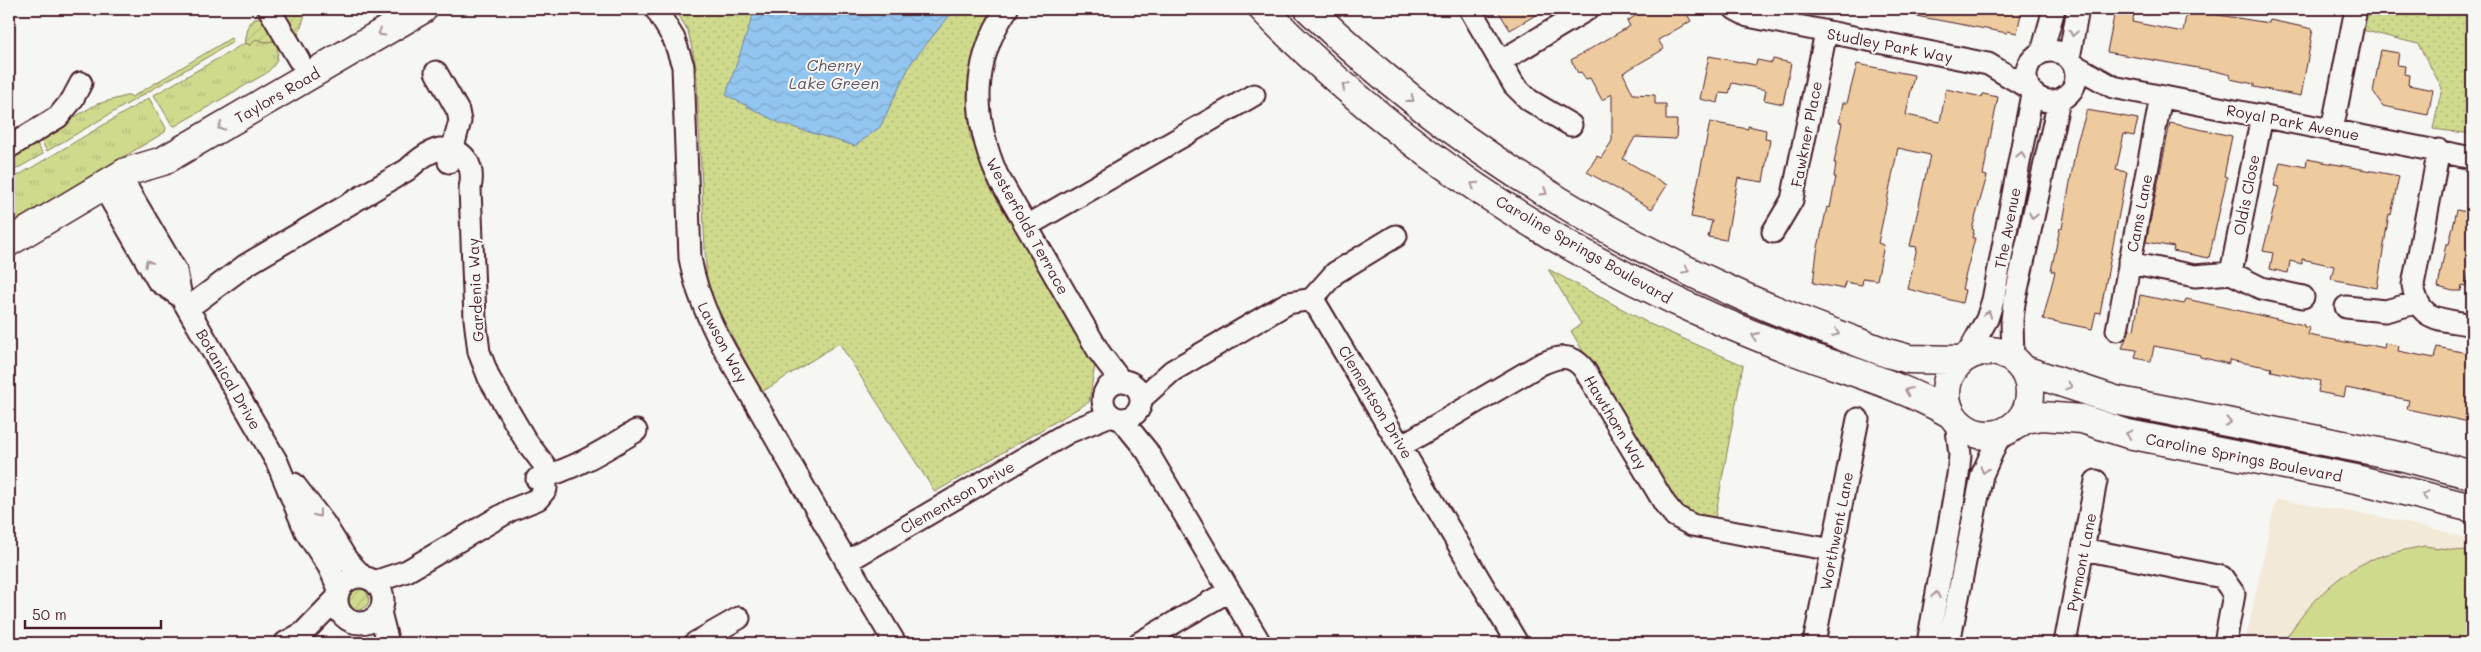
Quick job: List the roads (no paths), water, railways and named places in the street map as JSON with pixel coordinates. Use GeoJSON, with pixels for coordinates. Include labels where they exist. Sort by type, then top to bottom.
{"type":"FeatureCollection","features":[{"type":"Feature","properties":{"kind":"main road","name":"Taylors Road"},"geometry":{"type":"LineString","coordinates":[[304,68],[386,9]]}},
{"type":"Feature","properties":{"kind":"main road","name":"Taylors Road"},"geometry":{"type":"LineString","coordinates":[[9,242],[116,178],[159,142],[423,9]]}},
{"type":"Feature","properties":{"kind":"main road","name":"Caroline Springs Boulevard"},"geometry":{"type":"LineString","coordinates":[[1263,9],[1337,79],[1394,127],[1457,173],[1524,217],[1590,256],[1675,301],[1765,340],[1890,383],[1953,418]]}},
{"type":"Feature","properties":{"kind":"main road","name":"Caroline Springs Boulevard"},"geometry":{"type":"LineString","coordinates":[[1309,9],[1396,87],[1446,126],[1499,164],[1615,233],[1730,291],[1887,353],[1909,359],[1964,359]]}},
{"type":"Feature","properties":{"kind":"main road"},"geometry":{"type":"LineString","coordinates":[[1990,351],[2002,354],[2018,365],[2028,381],[2029,404],[2013,427],[1996,435],[1981,435],[1967,431],[1953,418],[1946,403],[1945,391],[1953,369],[1964,359],[1978,352],[1990,351]]}},
{"type":"Feature","properties":{"kind":"main road","name":"Caroline Springs Boulevard"},"geometry":{"type":"LineString","coordinates":[[2018,365],[2115,400],[2404,457],[2472,475]]}},
{"type":"Feature","properties":{"kind":"main road","name":"Caroline Springs Boulevard"},"geometry":{"type":"LineString","coordinates":[[2013,427],[2025,419],[2042,416],[2082,419],[2128,434],[2356,479],[2472,508]]}},
{"type":"Feature","properties":{"kind":"street"},"geometry":{"type":"LineString","coordinates":[[269,9],[304,68]]}},
{"type":"Feature","properties":{"kind":"street","name":"Lawson Way"},"geometry":{"type":"LineString","coordinates":[[656,9],[674,39],[683,66],[690,258],[695,286],[708,318],[846,562],[895,643]]}},
{"type":"Feature","properties":{"kind":"street","name":"Westerfolds Terrace"},"geometry":{"type":"LineString","coordinates":[[1007,9],[990,39],[983,61],[979,84],[979,120],[987,151],[997,175],[1100,352],[1147,451],[1260,643]]}},
{"type":"Feature","properties":{"kind":"street"},"geometry":{"type":"LineString","coordinates":[[1470,9],[1514,85],[1528,100],[1571,125]]}},
{"type":"Feature","properties":{"kind":"street"},"geometry":{"type":"LineString","coordinates":[[1501,61],[1588,9]]}},
{"type":"Feature","properties":{"kind":"street","name":"Studley Park Way"},"geometry":{"type":"LineString","coordinates":[[1735,9],[1748,16],[1988,64],[2030,91]]}},
{"type":"Feature","properties":{"kind":"street"},"geometry":{"type":"LineString","coordinates":[[2054,9],[2038,54],[2026,71],[2030,91],[2045,101],[2064,97],[2076,80],[2071,61],[2078,9]]}},
{"type":"Feature","properties":{"kind":"street"},"geometry":{"type":"LineString","coordinates":[[2332,130],[2356,9]]}},
{"type":"Feature","properties":{"kind":"street","name":"Fawkner Place"},"geometry":{"type":"LineString","coordinates":[[1773,232],[1792,200],[1826,32]]}},
{"type":"Feature","properties":{"kind":"street"},"geometry":{"type":"LineString","coordinates":[[2038,54],[2056,51],[2071,61]]}},
{"type":"Feature","properties":{"kind":"street","name":"Studley Park Way"},"geometry":{"type":"LineString","coordinates":[[1988,64],[2038,54]]}},
{"type":"Feature","properties":{"kind":"street","name":"Royal Park Avenue"},"geometry":{"type":"LineString","coordinates":[[2071,61],[2113,87],[2472,158]]}},
{"type":"Feature","properties":{"kind":"street"},"geometry":{"type":"LineString","coordinates":[[184,302],[407,170],[430,153],[440,150],[451,156],[460,121],[458,111],[436,72]]}},
{"type":"Feature","properties":{"kind":"street"},"geometry":{"type":"LineString","coordinates":[[9,147],[58,117],[72,100],[81,83]]}},
{"type":"Feature","properties":{"kind":"street","name":"Royal Park Avenue"},"geometry":{"type":"LineString","coordinates":[[2064,97],[2113,87]]}},
{"type":"Feature","properties":{"kind":"street","name":"The Avenue"},"geometry":{"type":"LineString","coordinates":[[1964,359],[1987,318],[1993,300],[2030,91]]}},
{"type":"Feature","properties":{"kind":"street"},"geometry":{"type":"LineString","coordinates":[[1027,226],[1254,95]]}},
{"type":"Feature","properties":{"kind":"street","name":"The Avenue"},"geometry":{"type":"LineString","coordinates":[[2018,365],[2012,320],[2014,303],[2064,97]]}},
{"type":"Feature","properties":{"kind":"street","name":"Cams Lane"},"geometry":{"type":"LineString","coordinates":[[2117,330],[2161,97]]}},
{"type":"Feature","properties":{"kind":"street","name":"Oldis Close"},"geometry":{"type":"LineString","coordinates":[[2231,273],[2262,116]]}},
{"type":"Feature","properties":{"kind":"street"},"geometry":{"type":"LineString","coordinates":[[2439,150],[2413,286],[2416,303],[2426,315],[2472,325]]}},
{"type":"Feature","properties":{"kind":"street","name":"Gardenia Way"},"geometry":{"type":"LineString","coordinates":[[451,156],[458,152],[470,165],[473,175],[470,188],[474,319],[479,352],[489,378],[526,441],[540,458],[542,477]]}},
{"type":"Feature","properties":{"kind":"street","name":"Botanical Drive"},"geometry":{"type":"LineString","coordinates":[[116,178],[158,281],[184,302],[277,462],[306,532],[329,567],[338,594]]}},
{"type":"Feature","properties":{"kind":"street"},"geometry":{"type":"LineString","coordinates":[[1310,301],[1335,272],[1396,236]]}},
{"type":"Feature","properties":{"kind":"street"},"geometry":{"type":"LineString","coordinates":[[2129,263],[2195,276],[2231,273],[2260,288],[2304,297]]}},
{"type":"Feature","properties":{"kind":"street","name":"Clementson Drive"},"geometry":{"type":"LineString","coordinates":[[846,562],[1288,303],[1298,300],[1310,301],[1318,306],[1325,316],[1517,643]]}},
{"type":"Feature","properties":{"kind":"street"},"geometry":{"type":"LineString","coordinates":[[2346,307],[2385,311],[2416,303]]}},
{"type":"Feature","properties":{"kind":"street","name":"Hawthorn Way"},"geometry":{"type":"LineString","coordinates":[[1402,446],[1541,364],[1558,356],[1568,356],[1584,369],[1665,504],[1675,516],[1692,525],[1833,550]]}},
{"type":"Feature","properties":{"kind":"street","name":"Worthwent Lane"},"geometry":{"type":"LineString","coordinates":[[1814,643],[1858,418]]}},
{"type":"Feature","properties":{"kind":"street"},"geometry":{"type":"LineString","coordinates":[[1928,643],[1958,475],[1960,455],[1953,418]]}},
{"type":"Feature","properties":{"kind":"street"},"geometry":{"type":"LineString","coordinates":[[1948,643],[1982,475],[1997,441],[2013,427]]}},
{"type":"Feature","properties":{"kind":"street"},"geometry":{"type":"LineString","coordinates":[[294,638],[353,622],[371,621],[375,593],[407,571],[511,510],[530,503],[542,495],[546,489],[542,477],[562,472],[587,461],[636,431]]}},
{"type":"Feature","properties":{"kind":"street","name":"Botanical Drive"},"geometry":{"type":"LineString","coordinates":[[277,462],[324,522],[347,560],[375,593],[388,643]]}},
{"type":"Feature","properties":{"kind":"street","name":"Pyrmont Lane"},"geometry":{"type":"LineString","coordinates":[[2065,643],[2096,481]]}},
{"type":"Feature","properties":{"kind":"street"},"geometry":{"type":"LineString","coordinates":[[2083,549],[2222,577],[2234,594],[2226,643]]}},
{"type":"Feature","properties":{"kind":"street"},"geometry":{"type":"LineString","coordinates":[[294,638],[338,594],[349,580],[375,593]]}},
{"type":"Feature","properties":{"kind":"street"},"geometry":{"type":"LineString","coordinates":[[1139,643],[1229,591]]}},
{"type":"Feature","properties":{"kind":"street"},"geometry":{"type":"LineString","coordinates":[[338,594],[339,611],[378,643]]}},
{"type":"Feature","properties":{"kind":"street"},"geometry":{"type":"LineString","coordinates":[[695,643],[739,618]]}},
{"type":"Feature","properties":{"kind":"water","name":"Cherry Lake Green"},"geometry":{"type":"Polygon","coordinates":[[[755,9],[955,9],[911,63],[880,127],[855,146],[779,123],[726,95],[755,9]]]}}]}
